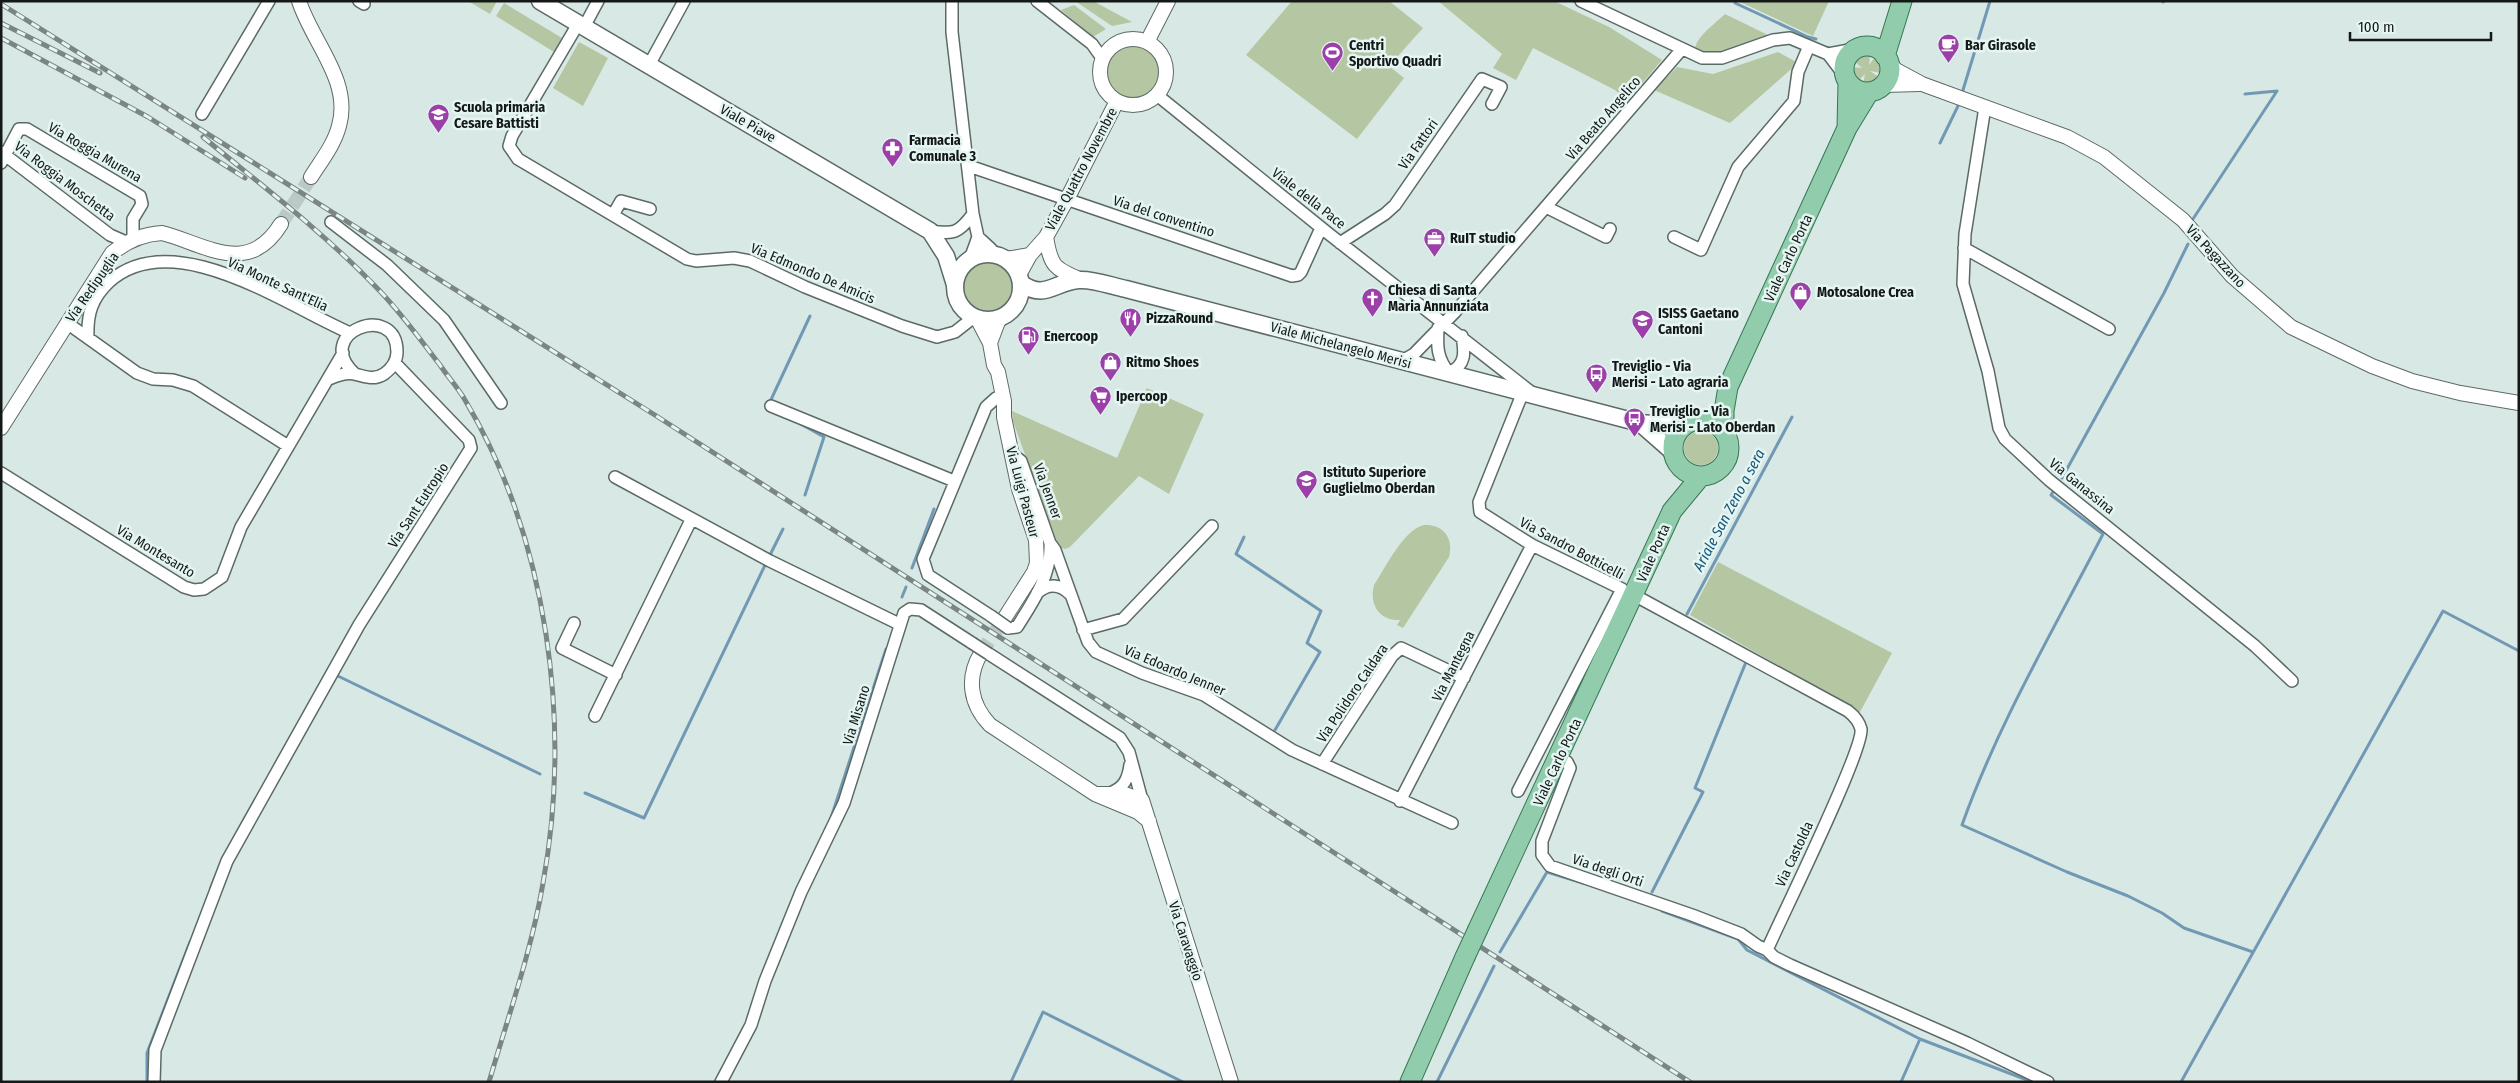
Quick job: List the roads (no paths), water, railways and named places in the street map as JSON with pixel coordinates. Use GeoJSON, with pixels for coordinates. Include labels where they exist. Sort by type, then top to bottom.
{"type":"FeatureCollection","features":[{"type":"Feature","properties":{"kind":"main road","name":"Viale Piave"},"geometry":{"type":"LineString","coordinates":[[540,1],[930,230],[946,256],[955,285]]}},
{"type":"Feature","properties":{"kind":"main road"},"geometry":{"type":"LineString","coordinates":[[1859,48],[1899,9]]}},
{"type":"Feature","properties":{"kind":"main road","name":"Viale Carlo Porta"},"geometry":{"type":"LineString","coordinates":[[1701,476],[1717,470],[1724,464],[1729,448],[1724,432],[1724,411],[1728,387],[1847,128],[1889,74],[1887,59],[1899,9]]}},
{"type":"Feature","properties":{"kind":"main road"},"geometry":{"type":"LineString","coordinates":[[1859,48],[1875,48],[1887,59]]}},
{"type":"Feature","properties":{"kind":"main road","name":"Viale Carlo Porta"},"geometry":{"type":"LineString","coordinates":[[1847,128],[1846,60],[1859,48]]}},
{"type":"Feature","properties":{"kind":"main road"},"geometry":{"type":"LineString","coordinates":[[1846,78],[1857,90],[1876,89]]}},
{"type":"Feature","properties":{"kind":"main road"},"geometry":{"type":"LineString","coordinates":[[946,256],[967,262]]}},
{"type":"Feature","properties":{"kind":"main road"},"geometry":{"type":"LineString","coordinates":[[1020,279],[1016,304],[1009,313],[999,318],[976,318],[967,313],[958,300],[955,285],[957,277],[967,262],[977,256],[999,257],[1032,291],[1043,292]]}},
{"type":"Feature","properties":{"kind":"main road","name":"Viale Michelangelo Merisi"},"geometry":{"type":"LineString","coordinates":[[1016,304],[1027,305],[1039,298],[1043,292],[1067,282],[1081,280],[1135,292],[1640,423],[1664,425],[1692,421]]}},
{"type":"Feature","properties":{"kind":"main road","name":"Viale Carlo Porta"},"geometry":{"type":"LineString","coordinates":[[1672,511],[1675,438],[1678,431],[1692,421],[1728,387]]}},
{"type":"Feature","properties":{"kind":"main road"},"geometry":{"type":"LineString","coordinates":[[1692,421],[1712,422],[1724,432]]}},
{"type":"Feature","properties":{"kind":"main road","name":"Viale Michelangelo Merisi"},"geometry":{"type":"LineString","coordinates":[[1640,423],[1674,456]]}},
{"type":"Feature","properties":{"kind":"main road"},"geometry":{"type":"LineString","coordinates":[[1672,511],[1701,476],[1686,471],[1674,456]]}},
{"type":"Feature","properties":{"kind":"main road","name":"Viale Porta"},"geometry":{"type":"LineString","coordinates":[[1634,595],[1672,511]]}},
{"type":"Feature","properties":{"kind":"main road","name":"Viale Carlo Porta"},"geometry":{"type":"LineString","coordinates":[[1410,1082],[1465,957],[1634,595]]}},
{"type":"Feature","properties":{"kind":"street"},"geometry":{"type":"LineString","coordinates":[[202,114],[269,1]]}},
{"type":"Feature","properties":{"kind":"street"},"geometry":{"type":"LineString","coordinates":[[298,1],[330,64],[339,88],[341,105],[336,133],[311,176]]}},
{"type":"Feature","properties":{"kind":"street"},"geometry":{"type":"LineString","coordinates":[[581,25],[598,1]]}},
{"type":"Feature","properties":{"kind":"street"},"geometry":{"type":"LineString","coordinates":[[649,65],[684,1]]}},
{"type":"Feature","properties":{"kind":"street"},"geometry":{"type":"LineString","coordinates":[[952,1],[952,32],[970,166],[973,214],[978,237],[999,257],[1030,255]]}},
{"type":"Feature","properties":{"kind":"street"},"geometry":{"type":"LineString","coordinates":[[1037,1],[1092,44],[1102,58]]}},
{"type":"Feature","properties":{"kind":"street"},"geometry":{"type":"LineString","coordinates":[[1147,42],[1168,1]]}},
{"type":"Feature","properties":{"kind":"street"},"geometry":{"type":"LineString","coordinates":[[1581,1],[1702,58],[1716,59],[1784,38],[1790,38],[1828,54],[1846,78]]}},
{"type":"Feature","properties":{"kind":"street","name":"Via Edmondo De Amicis"},"geometry":{"type":"LineString","coordinates":[[581,25],[512,136],[510,146],[518,159],[687,259],[696,261],[734,258],[750,261],[805,287],[922,333],[943,337],[955,332],[976,318]]}},
{"type":"Feature","properties":{"kind":"street"},"geometry":{"type":"LineString","coordinates":[[1136,39],[1147,42],[1159,51],[1165,65],[1165,80],[1157,95],[1138,105],[1129,105],[1117,101],[1106,93],[1100,81],[1099,68],[1102,58],[1108,49],[1121,41],[1136,39]]}},
{"type":"Feature","properties":{"kind":"street"},"geometry":{"type":"LineString","coordinates":[[1674,237],[1700,250],[1738,167],[1794,101],[1798,72],[1809,46]]}},
{"type":"Feature","properties":{"kind":"street"},"geometry":{"type":"LineString","coordinates":[[1828,54],[1859,48]]}},
{"type":"Feature","properties":{"kind":"street","name":"Via Beato Angelico"},"geometry":{"type":"LineString","coordinates":[[1441,326],[1682,49]]}},
{"type":"Feature","properties":{"kind":"street","name":"Via Pagazzano"},"geometry":{"type":"LineString","coordinates":[[1887,59],[1896,70],[1922,84],[2067,137],[2104,157],[2183,220],[2232,276],[2291,327],[2372,366],[2412,381],[2460,393],[2519,403]]}},
{"type":"Feature","properties":{"kind":"street","name":"Via Fattori"},"geometry":{"type":"LineString","coordinates":[[1340,242],[1395,205],[1482,79],[1501,87],[1492,104]]}},
{"type":"Feature","properties":{"kind":"street","name":"Via Pagazzano"},"geometry":{"type":"LineString","coordinates":[[1876,89],[1922,84]]}},
{"type":"Feature","properties":{"kind":"street","name":"Viale della Pace"},"geometry":{"type":"LineString","coordinates":[[1157,95],[1441,326],[1462,336],[1529,394]]}},
{"type":"Feature","properties":{"kind":"street","name":"Viale Quattro Novembre"},"geometry":{"type":"LineString","coordinates":[[1046,237],[1117,101]]}},
{"type":"Feature","properties":{"kind":"street","name":"Via Ganassina"},"geometry":{"type":"LineString","coordinates":[[1985,107],[1964,248],[1963,284],[1988,371],[1999,428],[2005,439],[2050,480],[2255,646],[2292,681]]}},
{"type":"Feature","properties":{"kind":"street","name":"Via Roggia Murena"},"geometry":{"type":"LineString","coordinates":[[3,156],[16,132],[22,128],[140,196],[142,204],[133,219],[130,240]]}},
{"type":"Feature","properties":{"kind":"street","name":"Via Roggia Moschetta"},"geometry":{"type":"LineString","coordinates":[[3,156],[110,235],[130,240]]}},
{"type":"Feature","properties":{"kind":"street","name":"Via del conventino"},"geometry":{"type":"LineString","coordinates":[[970,166],[1066,201],[1295,277],[1301,272],[1322,228]]}},
{"type":"Feature","properties":{"kind":"street"},"geometry":{"type":"LineString","coordinates":[[612,215],[621,201],[650,209]]}},
{"type":"Feature","properties":{"kind":"street"},"geometry":{"type":"LineString","coordinates":[[1546,207],[1606,237],[1610,229]]}},
{"type":"Feature","properties":{"kind":"street"},"geometry":{"type":"LineString","coordinates":[[930,230],[950,234],[956,232],[962,228],[973,214]]}},
{"type":"Feature","properties":{"kind":"street"},"geometry":{"type":"LineString","coordinates":[[331,222],[387,265],[444,320],[501,403]]}},
{"type":"Feature","properties":{"kind":"street","name":"Via Redipuglia"},"geometry":{"type":"LineString","coordinates":[[1,428],[112,253],[130,240],[152,233],[162,233],[178,237],[220,254],[239,254],[261,246],[281,224]]}},
{"type":"Feature","properties":{"kind":"street","name":"Via Roggia Moschetta"},"geometry":{"type":"LineString","coordinates":[[110,235],[112,253]]}},
{"type":"Feature","properties":{"kind":"street"},"geometry":{"type":"LineString","coordinates":[[967,262],[978,237]]}},
{"type":"Feature","properties":{"kind":"street"},"geometry":{"type":"LineString","coordinates":[[1020,279],[1030,255],[1046,237]]}},
{"type":"Feature","properties":{"kind":"street"},"geometry":{"type":"LineString","coordinates":[[1046,237],[1048,256],[1055,268],[1081,280]]}},
{"type":"Feature","properties":{"kind":"street"},"geometry":{"type":"LineString","coordinates":[[1964,248],[2109,329]]}},
{"type":"Feature","properties":{"kind":"street","name":"Via Monte Sant'Elia"},"geometry":{"type":"LineString","coordinates":[[88,337],[88,315],[95,298],[102,289],[120,274],[148,263],[168,262],[221,272],[250,284],[350,333]]}},
{"type":"Feature","properties":{"kind":"street","name":"Via Luigi Pasteur"},"geometry":{"type":"LineString","coordinates":[[976,318],[990,343],[994,365],[999,375],[1004,417],[1019,489],[1036,540],[1037,563],[1034,572],[1001,621]]}},
{"type":"Feature","properties":{"kind":"street"},"geometry":{"type":"LineString","coordinates":[[990,343],[999,318]]}},
{"type":"Feature","properties":{"kind":"street"},"geometry":{"type":"LineString","coordinates":[[67,323],[116,359],[145,377],[193,386],[288,446]]}},
{"type":"Feature","properties":{"kind":"street"},"geometry":{"type":"LineString","coordinates":[[372,324],[388,331],[396,346],[394,362],[382,376],[363,378],[355,374],[344,361],[343,352],[346,339],[350,333],[364,325],[372,324]]}},
{"type":"Feature","properties":{"kind":"street"},"geometry":{"type":"LineString","coordinates":[[1402,361],[1414,354],[1441,326]]}},
{"type":"Feature","properties":{"kind":"street"},"geometry":{"type":"LineString","coordinates":[[1441,326],[1437,352],[1441,363],[1449,373],[1458,369],[1464,358],[1462,336]]}},
{"type":"Feature","properties":{"kind":"street","name":"Via Montesanto"},"geometry":{"type":"LineString","coordinates":[[1,473],[176,582],[194,590],[204,589],[222,577],[241,527],[343,352]]}},
{"type":"Feature","properties":{"kind":"street","name":"Via Sant Eutropio"},"geometry":{"type":"LineString","coordinates":[[154,1082],[155,1050],[227,861],[359,625],[471,448],[469,440],[394,362]]}},
{"type":"Feature","properties":{"kind":"street","name":"Via Luigi Pasteur"},"geometry":{"type":"LineString","coordinates":[[994,365],[991,372],[1000,413],[1004,417]]}},
{"type":"Feature","properties":{"kind":"street"},"geometry":{"type":"LineString","coordinates":[[328,379],[337,375],[355,374]]}},
{"type":"Feature","properties":{"kind":"street","name":"Via Sandro Botticelli"},"geometry":{"type":"LineString","coordinates":[[1518,791],[1622,589],[1532,545],[1484,516],[1478,507],[1529,394]]}},
{"type":"Feature","properties":{"kind":"street"},"geometry":{"type":"LineString","coordinates":[[996,398],[986,407],[924,554],[923,565],[928,575],[1001,621],[1017,627],[1037,593],[1049,564],[1050,543]]}},
{"type":"Feature","properties":{"kind":"street"},"geometry":{"type":"LineString","coordinates":[[771,406],[954,481]]}},
{"type":"Feature","properties":{"kind":"street","name":"Via Jenner"},"geometry":{"type":"LineString","coordinates":[[1011,453],[1021,461],[1050,543]]}},
{"type":"Feature","properties":{"kind":"street"},"geometry":{"type":"LineString","coordinates":[[615,476],[691,520],[895,622]]}},
{"type":"Feature","properties":{"kind":"street"},"geometry":{"type":"LineString","coordinates":[[595,716],[691,520]]}},
{"type":"Feature","properties":{"kind":"street"},"geometry":{"type":"LineString","coordinates":[[1083,630],[1123,619],[1212,526]]}},
{"type":"Feature","properties":{"kind":"street","name":"Via Edoardo Jenner"},"geometry":{"type":"LineString","coordinates":[[1050,543],[1055,550],[1083,630],[1091,648],[1096,652],[1142,673],[1204,695],[1292,750],[1400,801],[1452,823]]}},
{"type":"Feature","properties":{"kind":"street","name":"Via Mantegna"},"geometry":{"type":"LineString","coordinates":[[1400,801],[1532,545]]}},
{"type":"Feature","properties":{"kind":"street"},"geometry":{"type":"LineString","coordinates":[[1037,593],[1048,586],[1054,586],[1060,587],[1070,594]]}},
{"type":"Feature","properties":{"kind":"street","name":"Via Castolda"},"geometry":{"type":"LineString","coordinates":[[1634,595],[1848,711],[1857,720],[1861,730],[1854,755],[1830,813],[1767,950]]}},
{"type":"Feature","properties":{"kind":"street","name":"Via Misano"},"geometry":{"type":"LineString","coordinates":[[720,1082],[751,1025],[765,981],[801,892],[844,804],[904,613],[914,608],[921,610],[972,643],[985,654],[1120,738],[1125,745],[1142,800]]}},
{"type":"Feature","properties":{"kind":"street"},"geometry":{"type":"LineString","coordinates":[[574,623],[562,648],[616,675]]}},
{"type":"Feature","properties":{"kind":"street","name":"Via Polidoro Caldara"},"geometry":{"type":"LineString","coordinates":[[1322,764],[1392,656],[1401,648],[1464,678]]}},
{"type":"Feature","properties":{"kind":"street"},"geometry":{"type":"LineString","coordinates":[[985,654],[972,673],[972,690],[976,705],[984,719],[996,729],[1095,794],[1109,802],[1138,812],[1149,822]]}},
{"type":"Feature","properties":{"kind":"street","name":"Via degli Orti"},"geometry":{"type":"LineString","coordinates":[[1559,758],[1567,762],[1570,768],[1542,841],[1542,854],[1545,861],[1556,869],[1692,915],[1741,934],[1767,950]]}},
{"type":"Feature","properties":{"kind":"street"},"geometry":{"type":"LineString","coordinates":[[1110,793],[1122,786],[1127,780],[1130,760]]}},
{"type":"Feature","properties":{"kind":"street"},"geometry":{"type":"LineString","coordinates":[[1095,794],[1125,794],[1142,800]]}},
{"type":"Feature","properties":{"kind":"street"},"geometry":{"type":"LineString","coordinates":[[1124,806],[1137,804],[1142,800]]}},
{"type":"Feature","properties":{"kind":"street","name":"Via Caravaggio"},"geometry":{"type":"LineString","coordinates":[[1142,800],[1231,1082]]}},
{"type":"Feature","properties":{"kind":"street"},"geometry":{"type":"LineString","coordinates":[[1767,950],[1774,957],[1790,965],[1967,1043],[2048,1082]]}},
{"type":"Feature","properties":{"kind":"waterway","name":"Ariale San Zeno a sera"},"geometry":{"type":"LineString","coordinates":[[1963,90],[1990,1]]}},
{"type":"Feature","properties":{"kind":"waterway"},"geometry":{"type":"LineString","coordinates":[[1735,3],[1816,39]]}},
{"type":"Feature","properties":{"kind":"waterway"},"geometry":{"type":"LineString","coordinates":[[2191,222],[2277,91],[2245,94]]}},
{"type":"Feature","properties":{"kind":"waterway","name":"Ariale San Zeno a sera"},"geometry":{"type":"LineString","coordinates":[[1940,143],[1958,106]]}},
{"type":"Feature","properties":{"kind":"waterway"},"geometry":{"type":"LineString","coordinates":[[2062,478],[2164,293],[2188,244]]}},
{"type":"Feature","properties":{"kind":"waterway"},"geometry":{"type":"LineString","coordinates":[[769,404],[810,316]]}},
{"type":"Feature","properties":{"kind":"waterway","name":"Ariale San Zeno a sera"},"geometry":{"type":"LineString","coordinates":[[1687,614],[1792,417]]}},
{"type":"Feature","properties":{"kind":"waterway"},"geometry":{"type":"LineString","coordinates":[[799,423],[824,437],[805,495]]}},
{"type":"Feature","properties":{"kind":"waterway"},"geometry":{"type":"LineString","coordinates":[[2053,492],[2051,495],[2103,534],[2046,641],[1992,750],[1962,825],[2067,872],[2128,896],[2162,913],[2184,928],[2253,952]]}},
{"type":"Feature","properties":{"kind":"waterway"},"geometry":{"type":"LineString","coordinates":[[912,568],[934,509]]}},
{"type":"Feature","properties":{"kind":"waterway"},"geometry":{"type":"LineString","coordinates":[[769,557],[783,529]]}},
{"type":"Feature","properties":{"kind":"waterway"},"geometry":{"type":"LineString","coordinates":[[1244,537],[1236,554],[1321,611],[1307,643],[1320,652],[1275,730]]}},
{"type":"Feature","properties":{"kind":"waterway"},"geometry":{"type":"LineString","coordinates":[[585,793],[644,818],[766,563]]}},
{"type":"Feature","properties":{"kind":"waterway"},"geometry":{"type":"LineString","coordinates":[[902,597],[906,587]]}},
{"type":"Feature","properties":{"kind":"waterway"},"geometry":{"type":"LineString","coordinates":[[2181,1082],[2443,611],[2519,651]]}},
{"type":"Feature","properties":{"kind":"waterway"},"geometry":{"type":"LineString","coordinates":[[830,821],[886,649]]}},
{"type":"Feature","properties":{"kind":"waterway","name":"Ariale San Zeno a sera"},"geometry":{"type":"LineString","coordinates":[[1652,892],[1703,792],[1695,788],[1746,662],[1743,660]]}},
{"type":"Feature","properties":{"kind":"waterway"},"geometry":{"type":"LineString","coordinates":[[338,676],[540,774]]}},
{"type":"Feature","properties":{"kind":"waterway"},"geometry":{"type":"LineString","coordinates":[[211,887],[223,858]]}},
{"type":"Feature","properties":{"kind":"waterway"},"geometry":{"type":"LineString","coordinates":[[1500,952],[1547,872],[1583,883]]}},
{"type":"Feature","properties":{"kind":"waterway"},"geometry":{"type":"LineString","coordinates":[[1662,911],[1738,939],[1747,950],[1920,1039],[2032,1082]]}},
{"type":"Feature","properties":{"kind":"waterway"},"geometry":{"type":"LineString","coordinates":[[147,1082],[147,1053],[190,942]]}},
{"type":"Feature","properties":{"kind":"waterway"},"geometry":{"type":"LineString","coordinates":[[1437,1082],[1494,966]]}},
{"type":"Feature","properties":{"kind":"waterway"},"geometry":{"type":"LineString","coordinates":[[1011,1082],[1043,1012],[1183,1082]]}},
{"type":"Feature","properties":{"kind":"waterway"},"geometry":{"type":"LineString","coordinates":[[1901,1082],[1920,1039]]}},
{"type":"Feature","properties":{"kind":"tunnel"},"geometry":{"type":"LineString","coordinates":[[281,224],[311,177]]}},
{"type":"Feature","properties":{"kind":"tunnel"},"geometry":{"type":"LineString","coordinates":[[981,653],[1004,619]]}},
{"type":"Feature","properties":{"kind":"railway"},"geometry":{"type":"LineString","coordinates":[[1,4],[658,417],[1690,1082]]}},
{"type":"Feature","properties":{"kind":"railway"},"geometry":{"type":"LineString","coordinates":[[1,23],[100,73]]}},
{"type":"Feature","properties":{"kind":"railway"},"geometry":{"type":"LineString","coordinates":[[1,38],[148,117],[245,178]]}},
{"type":"Feature","properties":{"kind":"railway"},"geometry":{"type":"LineString","coordinates":[[203,137],[334,246],[401,314],[465,400],[493,454],[516,512],[534,572],[546,634],[553,697],[555,760],[551,823],[543,883],[533,933],[489,1082]]}},
{"type":"Feature","properties":{"kind":"place","name":"Bar Girasole"},"geometry":{"type":"Point","coordinates":[1949,64]}},
{"type":"Feature","properties":{"kind":"place","name":"Centri Sportivo Quadri"},"geometry":{"type":"Point","coordinates":[1333,72]}},
{"type":"Feature","properties":{"kind":"place","name":"Scuola primaria Cesare Battisti"},"geometry":{"type":"Point","coordinates":[438,134]}},
{"type":"Feature","properties":{"kind":"place","name":"Farmacia Comunale 3"},"geometry":{"type":"Point","coordinates":[893,167]}},
{"type":"Feature","properties":{"kind":"place","name":"RuIT studio"},"geometry":{"type":"Point","coordinates":[1434,257]}},
{"type":"Feature","properties":{"kind":"place","name":"Motosalone Crea"},"geometry":{"type":"Point","coordinates":[1801,311]}},
{"type":"Feature","properties":{"kind":"place","name":"Chiesa di Santa Maria Annunziata"},"geometry":{"type":"Point","coordinates":[1372,317]}},
{"type":"Feature","properties":{"kind":"place","name":"PizzaRound"},"geometry":{"type":"Point","coordinates":[1130,337]}},
{"type":"Feature","properties":{"kind":"place","name":"ISISS Gaetano Cantoni"},"geometry":{"type":"Point","coordinates":[1642,340]}},
{"type":"Feature","properties":{"kind":"place","name":"Enercoop"},"geometry":{"type":"Point","coordinates":[1028,355]}},
{"type":"Feature","properties":{"kind":"place","name":"Ritmo Shoes"},"geometry":{"type":"Point","coordinates":[1110,381]}},
{"type":"Feature","properties":{"kind":"place","name":"Treviglio - Via Merisi - Lato agraria"},"geometry":{"type":"Point","coordinates":[1596,393]}},
{"type":"Feature","properties":{"kind":"place","name":"Ipercoop"},"geometry":{"type":"Point","coordinates":[1100,415]}},
{"type":"Feature","properties":{"kind":"place","name":"Treviglio - Via Merisi - Lato Oberdan"},"geometry":{"type":"Point","coordinates":[1634,438]}},
{"type":"Feature","properties":{"kind":"place","name":"Istituto Superiore Guglielmo Oberdan"},"geometry":{"type":"Point","coordinates":[1307,499]}}]}
